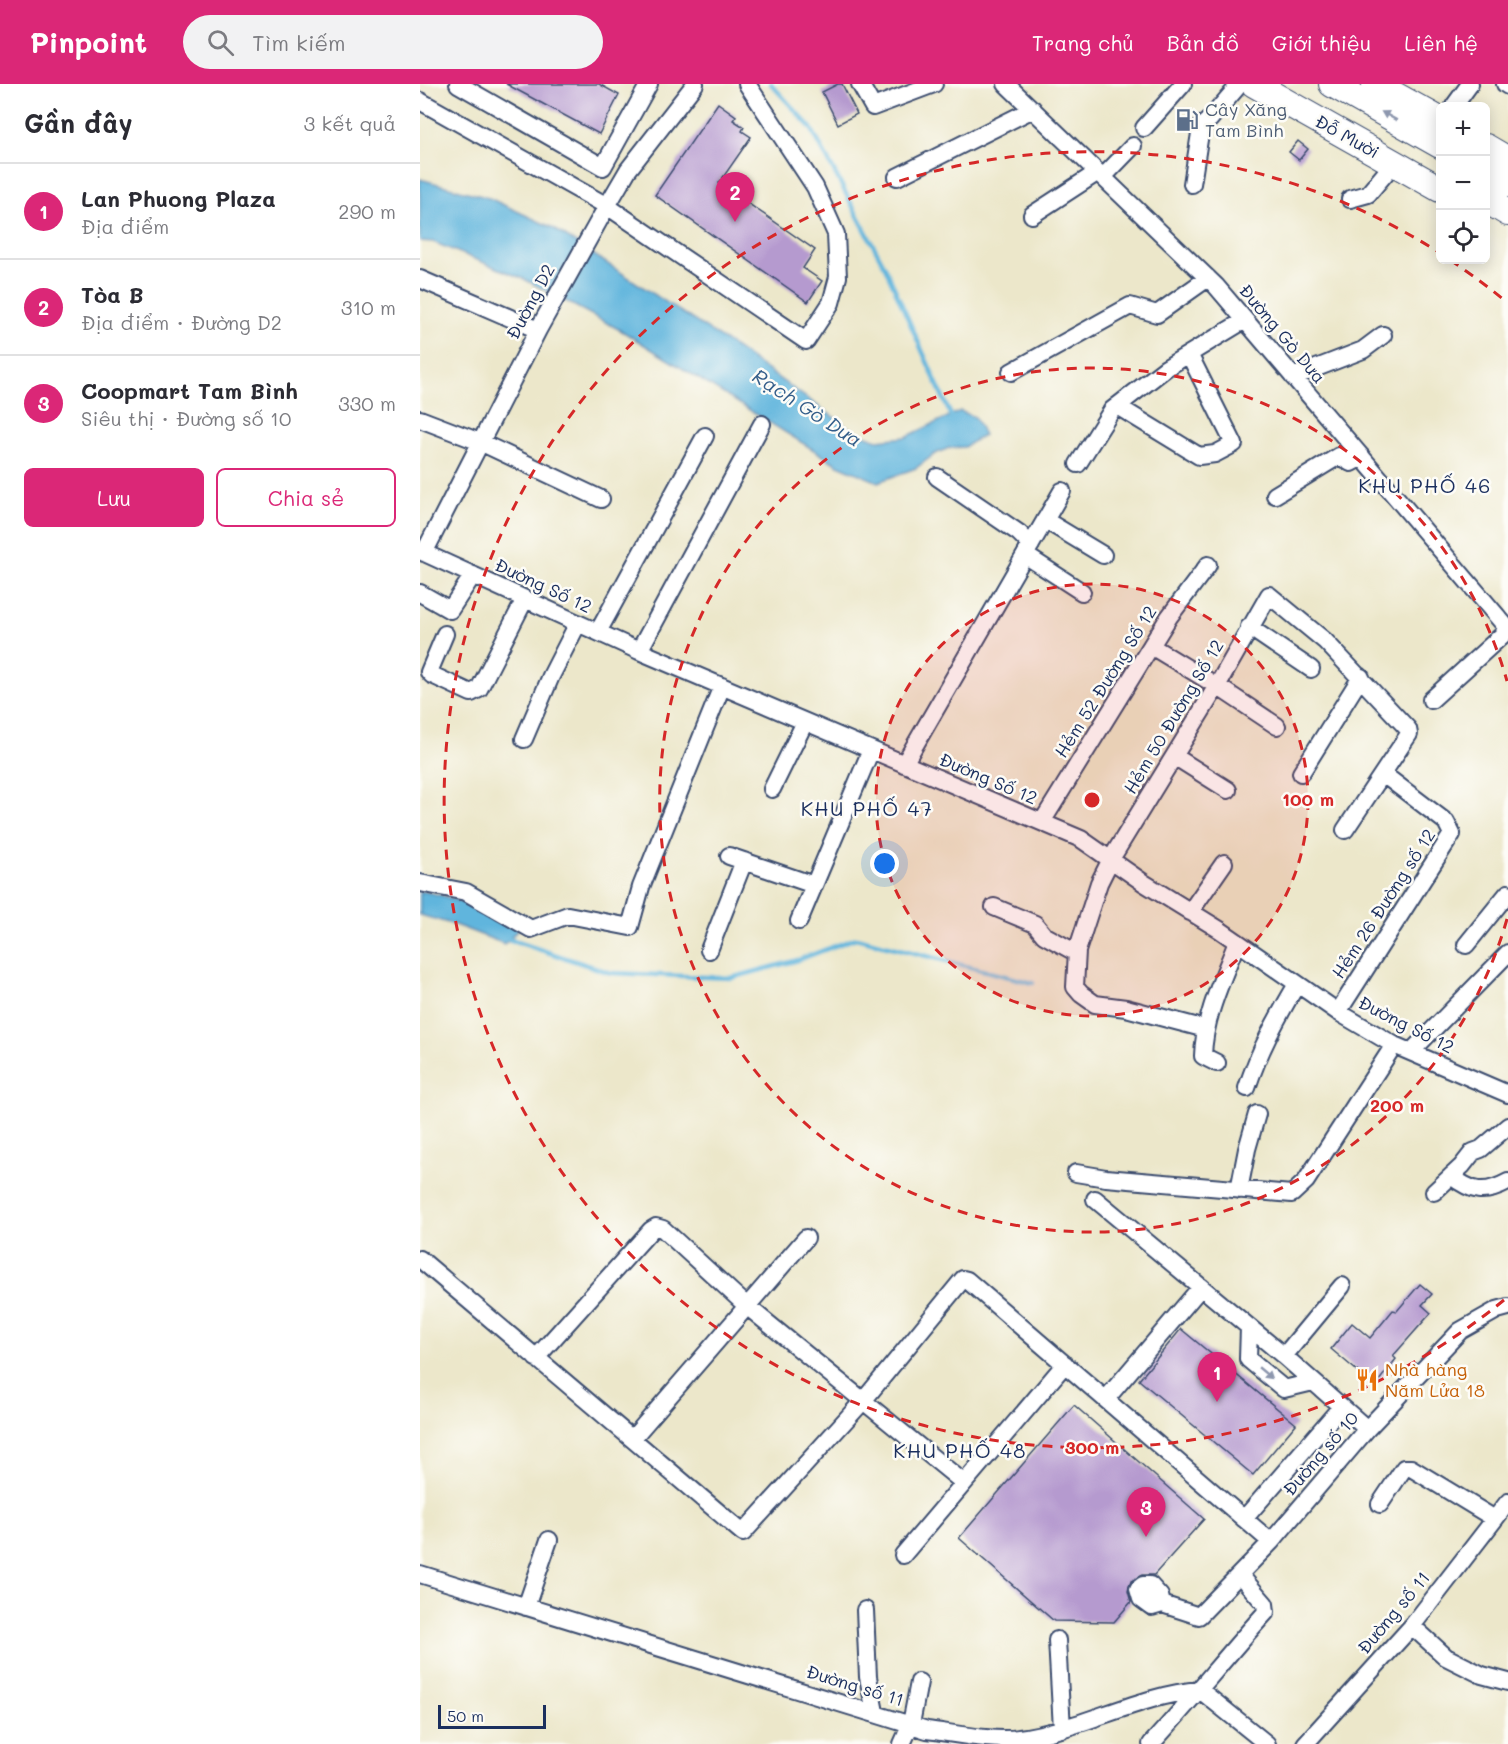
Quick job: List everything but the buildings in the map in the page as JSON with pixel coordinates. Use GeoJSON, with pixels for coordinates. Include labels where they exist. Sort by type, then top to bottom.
{"type":"FeatureCollection","features":[{"type":"Feature","properties":{"kind":"highway","name":"Đỗ Mười"},"geometry":{"type":"LineString","coordinates":[[1254,84],[1436,187]]}},
{"type":"Feature","properties":{"kind":"highway","name":"Đỗ Mười"},"geometry":{"type":"LineString","coordinates":[[1279,84],[1436,173]]}},
{"type":"Feature","properties":{"kind":"highway"},"geometry":{"type":"LineString","coordinates":[[1332,84],[1436,131]]}},
{"type":"Feature","properties":{"kind":"highway"},"geometry":{"type":"LineString","coordinates":[[1375,84],[1436,130]]}},
{"type":"Feature","properties":{"kind":"highway"},"geometry":{"type":"LineString","coordinates":[[1490,150],[1508,160]]}},
{"type":"Feature","properties":{"kind":"highway"},"geometry":{"type":"LineString","coordinates":[[1490,174],[1508,184]]}},
{"type":"Feature","properties":{"kind":"highway"},"geometry":{"type":"LineString","coordinates":[[1490,203],[1508,213]]}},
{"type":"Feature","properties":{"kind":"highway"},"geometry":{"type":"LineString","coordinates":[[1490,218],[1508,227]]}},
{"type":"Feature","properties":{"kind":"street"},"geometry":{"type":"LineString","coordinates":[[458,84],[603,168],[649,84]]}},
{"type":"Feature","properties":{"kind":"street","name":"Đường D2"},"geometry":{"type":"LineString","coordinates":[[422,552],[585,243],[628,170],[695,84]]}},
{"type":"Feature","properties":{"kind":"street"},"geometry":{"type":"LineString","coordinates":[[420,100],[607,206],[806,341],[831,303],[838,277],[836,234],[815,186],[747,84]]}},
{"type":"Feature","properties":{"kind":"street"},"geometry":{"type":"LineString","coordinates":[[860,84],[873,107],[934,84]]}},
{"type":"Feature","properties":{"kind":"street","name":"Đường Gò Dưa"},"geometry":{"type":"LineString","coordinates":[[1006,84],[1208,278],[1508,629]]}},
{"type":"Feature","properties":{"kind":"street"},"geometry":{"type":"LineString","coordinates":[[1143,128],[1183,84]]}},
{"type":"Feature","properties":{"kind":"street"},"geometry":{"type":"LineString","coordinates":[[1192,184],[1201,128],[1240,84]]}},
{"type":"Feature","properties":{"kind":"street"},"geometry":{"type":"LineString","coordinates":[[1457,102],[1470,84]]}},
{"type":"Feature","properties":{"kind":"street"},"geometry":{"type":"LineString","coordinates":[[897,177],[1033,109]]}},
{"type":"Feature","properties":{"kind":"street"},"geometry":{"type":"LineString","coordinates":[[1032,215],[1100,174],[1134,146]]}},
{"type":"Feature","properties":{"kind":"street"},"geometry":{"type":"LineString","coordinates":[[1350,199],[1368,194],[1394,163]]}},
{"type":"Feature","properties":{"kind":"street"},"geometry":{"type":"LineString","coordinates":[[1011,372],[1130,306],[1157,314],[1208,278]]}},
{"type":"Feature","properties":{"kind":"street"},"geometry":{"type":"LineString","coordinates":[[420,279],[538,330]]}},
{"type":"Feature","properties":{"kind":"street"},"geometry":{"type":"LineString","coordinates":[[1078,464],[1112,410],[1166,368],[1245,320]]}},
{"type":"Feature","properties":{"kind":"street"},"geometry":{"type":"LineString","coordinates":[[1293,377],[1364,350],[1383,335]]}},
{"type":"Feature","properties":{"kind":"street"},"geometry":{"type":"LineString","coordinates":[[1117,406],[1199,456],[1215,454],[1234,444],[1189,354]]}},
{"type":"Feature","properties":{"kind":"street"},"geometry":{"type":"LineString","coordinates":[[420,419],[480,442],[601,499]]}},
{"type":"Feature","properties":{"kind":"street"},"geometry":{"type":"LineString","coordinates":[[639,651],[762,424]]}},
{"type":"Feature","properties":{"kind":"street"},"geometry":{"type":"LineString","coordinates":[[598,632],[705,436]]}},
{"type":"Feature","properties":{"kind":"street"},"geometry":{"type":"LineString","coordinates":[[1275,495],[1339,456],[1351,463],[1362,457]]}},
{"type":"Feature","properties":{"kind":"street"},"geometry":{"type":"LineString","coordinates":[[938,477],[1019,533],[1028,550],[1082,592]]}},
{"type":"Feature","properties":{"kind":"street"},"geometry":{"type":"LineString","coordinates":[[904,764],[1062,491]]}},
{"type":"Feature","properties":{"kind":"street"},"geometry":{"type":"LineString","coordinates":[[1045,520],[1103,555]]}},
{"type":"Feature","properties":{"kind":"street","name":"Đường Số 12"},"geometry":{"type":"LineString","coordinates":[[422,552],[639,651],[1081,839],[1338,1012],[1394,1045],[1508,1094]]}},
{"type":"Feature","properties":{"kind":"street","name":"Hẻm 52 Đường Số 12"},"geometry":{"type":"LineString","coordinates":[[1042,822],[1169,617],[1208,565]]}},
{"type":"Feature","properties":{"kind":"street"},"geometry":{"type":"LineString","coordinates":[[420,593],[450,610],[473,575]]}},
{"type":"Feature","properties":{"kind":"street","name":"Hẻm 50 Đường Số 12"},"geometry":{"type":"LineString","coordinates":[[1206,1029],[1126,1008],[1095,1004],[1081,994],[1074,983],[1077,951],[1099,883],[1269,595],[1325,641],[1360,677]]}},
{"type":"Feature","properties":{"kind":"street"},"geometry":{"type":"LineString","coordinates":[[445,634],[429,672],[471,693],[479,689],[525,599]]}},
{"type":"Feature","properties":{"kind":"street"},"geometry":{"type":"LineString","coordinates":[[524,739],[551,676],[578,623]]}},
{"type":"Feature","properties":{"kind":"street"},"geometry":{"type":"LineString","coordinates":[[1249,627],[1311,669]]}},
{"type":"Feature","properties":{"kind":"street"},"geometry":{"type":"LineString","coordinates":[[1431,700],[1508,629]]}},
{"type":"Feature","properties":{"kind":"street"},"geometry":{"type":"LineString","coordinates":[[1151,646],[1277,726]]}},
{"type":"Feature","properties":{"kind":"street"},"geometry":{"type":"LineString","coordinates":[[1301,773],[1360,677],[1403,722],[1409,735],[1345,830]]}},
{"type":"Feature","properties":{"kind":"street"},"geometry":{"type":"LineString","coordinates":[[420,883],[466,892],[531,929],[568,915],[630,927],[641,887],[722,686]]}},
{"type":"Feature","properties":{"kind":"street"},"geometry":{"type":"LineString","coordinates":[[772,789],[805,722]]}},
{"type":"Feature","properties":{"kind":"street"},"geometry":{"type":"LineString","coordinates":[[799,921],[871,750]]}},
{"type":"Feature","properties":{"kind":"street"},"geometry":{"type":"LineString","coordinates":[[1174,756],[1228,790]]}},
{"type":"Feature","properties":{"kind":"street","name":"Hẻm 26 Đường số 12"},"geometry":{"type":"LineString","coordinates":[[1338,1012],[1452,834],[1446,822],[1383,774]]}},
{"type":"Feature","properties":{"kind":"street"},"geometry":{"type":"LineString","coordinates":[[709,950],[736,859],[814,885]]}},
{"type":"Feature","properties":{"kind":"street"},"geometry":{"type":"LineString","coordinates":[[1190,912],[1224,863]]}},
{"type":"Feature","properties":{"kind":"street"},"geometry":{"type":"LineString","coordinates":[[1466,945],[1508,893]]}},
{"type":"Feature","properties":{"kind":"street"},"geometry":{"type":"LineString","coordinates":[[994,907],[1035,924],[1044,935],[1077,951]]}},
{"type":"Feature","properties":{"kind":"street"},"geometry":{"type":"LineString","coordinates":[[1217,1063],[1203,1056],[1206,1029],[1237,942]]}},
{"type":"Feature","properties":{"kind":"street"},"geometry":{"type":"LineString","coordinates":[[1411,1052],[1508,952]]}},
{"type":"Feature","properties":{"kind":"street"},"geometry":{"type":"LineString","coordinates":[[1247,1088],[1257,1057],[1272,1025],[1297,984]]}},
{"type":"Feature","properties":{"kind":"street"},"geometry":{"type":"LineString","coordinates":[[1076,1173],[1106,1178],[1292,1194],[1306,1182],[1394,1045]]}},
{"type":"Feature","properties":{"kind":"street"},"geometry":{"type":"LineString","coordinates":[[1239,1190],[1257,1114]]}},
{"type":"Feature","properties":{"kind":"street"},"geometry":{"type":"LineString","coordinates":[[1434,1192],[1473,1152],[1481,1149],[1508,1126]]}},
{"type":"Feature","properties":{"kind":"street"},"geometry":{"type":"LineString","coordinates":[[1451,1176],[1464,1186],[1478,1191],[1499,1187],[1508,1182]]}},
{"type":"Feature","properties":{"kind":"street"},"geometry":{"type":"LineString","coordinates":[[1095,1199],[1284,1356],[1367,1429]]}},
{"type":"Feature","properties":{"kind":"street"},"geometry":{"type":"LineString","coordinates":[[536,1358],[656,1227],[663,1229],[748,1306],[964,1483]]}},
{"type":"Feature","properties":{"kind":"street"},"geometry":{"type":"LineString","coordinates":[[632,1439],[806,1238]]}},
{"type":"Feature","properties":{"kind":"street"},"geometry":{"type":"LineString","coordinates":[[420,1259],[743,1533],[863,1401],[963,1279],[968,1280],[1271,1542]]}},
{"type":"Feature","properties":{"kind":"street"},"geometry":{"type":"LineString","coordinates":[[1284,1356],[1342,1286]]}},
{"type":"Feature","properties":{"kind":"street"},"geometry":{"type":"LineString","coordinates":[[1106,1399],[1201,1287]]}},
{"type":"Feature","properties":{"kind":"street","name":"Đường số 10"},"geometry":{"type":"LineString","coordinates":[[1162,1604],[1199,1616],[1271,1542],[1367,1429],[1460,1331],[1497,1310],[1508,1307]]}},
{"type":"Feature","properties":{"kind":"street"},"geometry":{"type":"LineString","coordinates":[[1249,1327],[1248,1359],[1284,1389],[1313,1382]]}},
{"type":"Feature","properties":{"kind":"street"},"geometry":{"type":"LineString","coordinates":[[903,1555],[1065,1364]]}},
{"type":"Feature","properties":{"kind":"street"},"geometry":{"type":"LineString","coordinates":[[1244,1519],[1341,1407]]}},
{"type":"Feature","properties":{"kind":"street"},"geometry":{"type":"LineString","coordinates":[[1380,1504],[1404,1468],[1411,1468],[1495,1519]]}},
{"type":"Feature","properties":{"kind":"street","name":"Đường số 11"},"geometry":{"type":"LineString","coordinates":[[1305,1744],[1412,1626],[1508,1502]]}},
{"type":"Feature","properties":{"kind":"street"},"geometry":{"type":"LineString","coordinates":[[526,1606],[549,1539]]}},
{"type":"Feature","properties":{"kind":"street","name":"Đường số 11"},"geometry":{"type":"LineString","coordinates":[[420,1574],[875,1712],[927,1730],[1003,1741],[1062,1729],[1177,1692],[1200,1690]]}},
{"type":"Feature","properties":{"kind":"street"},"geometry":{"type":"LineString","coordinates":[[1151,1744],[1266,1612],[1265,1604],[1240,1575]]}},
{"type":"Feature","properties":{"kind":"street"},"geometry":{"type":"LineString","coordinates":[[864,1610],[868,1677],[875,1712]]}},
{"type":"Feature","properties":{"kind":"street"},"geometry":{"type":"LineString","coordinates":[[1412,1626],[1446,1657],[1482,1675],[1508,1682]]}},
{"type":"Feature","properties":{"kind":"street"},"geometry":{"type":"LineString","coordinates":[[1057,1640],[1062,1729]]}},
{"type":"Feature","properties":{"kind":"street"},"geometry":{"type":"LineString","coordinates":[[902,1744],[911,1724],[919,1682]]}},
{"type":"Feature","properties":{"kind":"street"},"geometry":{"type":"LineString","coordinates":[[1200,1690],[1267,1744]]}},
{"type":"Feature","properties":{"kind":"water"},"geometry":{"type":"Polygon","coordinates":[[[420,179],[489,198],[553,228],[727,342],[855,432],[878,440],[906,437],[960,411],[975,417],[984,435],[964,447],[949,448],[935,454],[916,468],[878,482],[838,465],[622,331],[524,279],[433,242],[420,241],[420,179]]]}},
{"type":"Feature","properties":{"kind":"water"},"geometry":{"type":"Polygon","coordinates":[[[420,891],[459,901],[519,928],[505,944],[455,925],[420,915],[420,891]]]}},
{"type":"Feature","properties":{"kind":"waterway","name":"Rạch Gò Dưa"},"geometry":{"type":"LineString","coordinates":[[771,84],[811,128],[885,267],[953,420]]}},
{"type":"Feature","properties":{"kind":"waterway"},"geometry":{"type":"LineString","coordinates":[[505,938],[611,973],[731,978],[798,960],[856,938],[1033,983]]}},
{"type":"Feature","properties":{"kind":"place","name":"Cây Xăng Tam Bình"},"geometry":{"type":"Point","coordinates":[1187,120]}},
{"type":"Feature","properties":{"kind":"place","name":"Tòa B"},"geometry":{"type":"Point","coordinates":[735,222]}},
{"type":"Feature","properties":{"kind":"place","name":"Nhà hàng Năm Lửa 18"},"geometry":{"type":"Point","coordinates":[1367,1380]}},
{"type":"Feature","properties":{"kind":"place","name":"Lan Phuong Plaza"},"geometry":{"type":"Point","coordinates":[1217,1402]}},
{"type":"Feature","properties":{"kind":"place","name":"Coopmart Tam Bình"},"geometry":{"type":"Point","coordinates":[1146,1537]}},
{"type":"Feature","properties":{"kind":"district","name":"KHU PHỐ 46"},"geometry":{"type":"Point","coordinates":[1425,486]}},
{"type":"Feature","properties":{"kind":"district","name":"KHU PHỐ 47"},"geometry":{"type":"Point","coordinates":[867,809]}},
{"type":"Feature","properties":{"kind":"district","name":"KHU PHỐ 48"},"geometry":{"type":"Point","coordinates":[960,1451]}}]}
